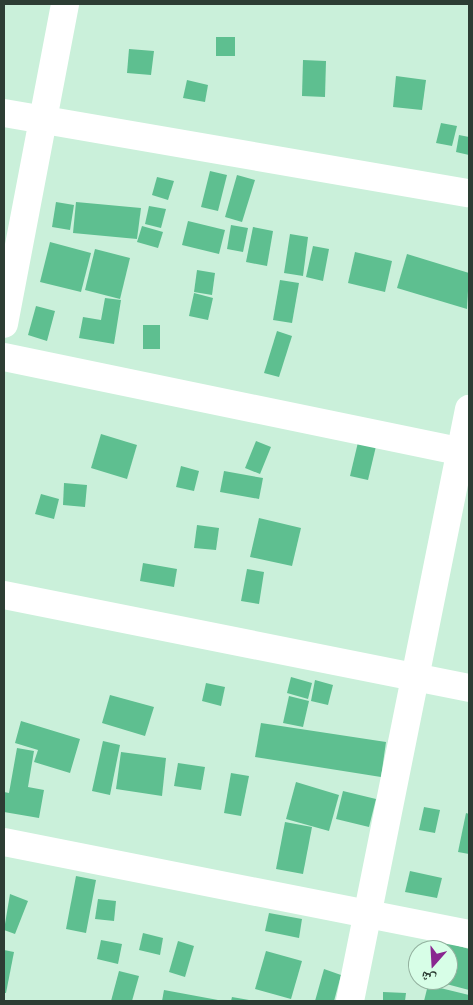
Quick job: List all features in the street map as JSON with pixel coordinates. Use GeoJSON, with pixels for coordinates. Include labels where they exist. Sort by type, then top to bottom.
{"type":"FeatureCollection","features":[{"type":"Feature","properties":{"kind":"street"},"geometry":{"type":"LineString","coordinates":[[4,324],[46,121],[65,4]]}},
{"type":"Feature","properties":{"kind":"street"},"geometry":{"type":"LineString","coordinates":[[4,113],[469,193]]}},
{"type":"Feature","properties":{"kind":"street"},"geometry":{"type":"LineString","coordinates":[[4,357],[464,452]]}},
{"type":"Feature","properties":{"kind":"street"},"geometry":{"type":"LineString","coordinates":[[350,1001],[415,678],[464,452],[469,409]]}},
{"type":"Feature","properties":{"kind":"street"},"geometry":{"type":"LineString","coordinates":[[4,595],[469,688]]}},
{"type":"Feature","properties":{"kind":"street"},"geometry":{"type":"LineString","coordinates":[[4,842],[469,934]]}},
{"type":"Feature","properties":{"kind":"building"},"geometry":{"type":"Polygon","coordinates":[[[216,37],[235,37],[235,56],[216,56],[216,37]]]}},
{"type":"Feature","properties":{"kind":"building"},"geometry":{"type":"Polygon","coordinates":[[[129,49],[154,51],[151,75],[127,73],[129,49]]]}},
{"type":"Feature","properties":{"kind":"building"},"geometry":{"type":"Polygon","coordinates":[[[303,60],[326,61],[325,97],[302,96],[303,60]]]}},
{"type":"Feature","properties":{"kind":"building"},"geometry":{"type":"Polygon","coordinates":[[[396,76],[426,80],[422,110],[393,107],[396,76]]]}},
{"type":"Feature","properties":{"kind":"building"},"geometry":{"type":"Polygon","coordinates":[[[187,80],[208,85],[205,102],[183,98],[187,80]]]}},
{"type":"Feature","properties":{"kind":"building"},"geometry":{"type":"Polygon","coordinates":[[[441,123],[457,126],[452,146],[436,143],[441,123]]]}},
{"type":"Feature","properties":{"kind":"building"},"geometry":{"type":"Polygon","coordinates":[[[459,135],[469,137],[469,155],[456,152],[459,135]]]}},
{"type":"Feature","properties":{"kind":"building"},"geometry":{"type":"Polygon","coordinates":[[[210,171],[227,175],[218,211],[201,207],[210,171]]]}},
{"type":"Feature","properties":{"kind":"building"},"geometry":{"type":"Polygon","coordinates":[[[237,175],[255,180],[242,222],[225,217],[237,175]]]}},
{"type":"Feature","properties":{"kind":"building"},"geometry":{"type":"Polygon","coordinates":[[[157,177],[174,181],[168,200],[152,195],[157,177]]]}},
{"type":"Feature","properties":{"kind":"building"},"geometry":{"type":"Polygon","coordinates":[[[56,202],[74,205],[70,230],[52,227],[56,202]]]}},
{"type":"Feature","properties":{"kind":"building"},"geometry":{"type":"Polygon","coordinates":[[[76,202],[141,208],[137,239],[73,233],[76,202]]]}},
{"type":"Feature","properties":{"kind":"building"},"geometry":{"type":"Polygon","coordinates":[[[149,206],[166,209],[161,228],[145,224],[149,206]]]}},
{"type":"Feature","properties":{"kind":"building"},"geometry":{"type":"Polygon","coordinates":[[[188,221],[225,230],[219,254],[182,245],[188,221]]]}},
{"type":"Feature","properties":{"kind":"building"},"geometry":{"type":"Polygon","coordinates":[[[231,225],[248,228],[243,252],[227,249],[231,225]]]}},
{"type":"Feature","properties":{"kind":"building"},"geometry":{"type":"Polygon","coordinates":[[[142,226],[163,232],[158,248],[137,242],[142,226]]]}},
{"type":"Feature","properties":{"kind":"building"},"geometry":{"type":"Polygon","coordinates":[[[253,227],[273,231],[267,266],[246,262],[253,227]]]}},
{"type":"Feature","properties":{"kind":"building"},"geometry":{"type":"Polygon","coordinates":[[[290,234],[308,237],[303,276],[284,273],[290,234]]]}},
{"type":"Feature","properties":{"kind":"building"},"geometry":{"type":"Polygon","coordinates":[[[50,242],[91,253],[81,292],[40,282],[50,242]]]}},
{"type":"Feature","properties":{"kind":"building"},"geometry":{"type":"Polygon","coordinates":[[[313,246],[329,249],[323,281],[306,277],[313,246]]]}},
{"type":"Feature","properties":{"kind":"building"},"geometry":{"type":"Polygon","coordinates":[[[95,249],[130,258],[120,299],[85,290],[95,249]]]}},
{"type":"Feature","properties":{"kind":"building"},"geometry":{"type":"Polygon","coordinates":[[[355,252],[392,261],[385,292],[348,283],[355,252]]]}},
{"type":"Feature","properties":{"kind":"building"},"geometry":{"type":"Polygon","coordinates":[[[407,254],[469,273],[467,309],[397,288],[407,254]]]}},
{"type":"Feature","properties":{"kind":"building"},"geometry":{"type":"Polygon","coordinates":[[[197,270],[215,273],[212,295],[194,292],[197,270]]]}},
{"type":"Feature","properties":{"kind":"building"},"geometry":{"type":"Polygon","coordinates":[[[280,280],[299,283],[292,323],[273,320],[280,280]]]}},
{"type":"Feature","properties":{"kind":"building"},"geometry":{"type":"Polygon","coordinates":[[[194,293],[213,298],[208,320],[189,316],[194,293]]]}},
{"type":"Feature","properties":{"kind":"building"},"geometry":{"type":"Polygon","coordinates":[[[105,298],[121,300],[114,344],[79,338],[83,317],[101,320],[105,298]]]}},
{"type":"Feature","properties":{"kind":"building"},"geometry":{"type":"Polygon","coordinates":[[[36,306],[55,311],[47,341],[28,335],[36,306]]]}},
{"type":"Feature","properties":{"kind":"building"},"geometry":{"type":"Polygon","coordinates":[[[143,325],[160,325],[160,349],[143,349],[143,325]]]}},
{"type":"Feature","properties":{"kind":"building"},"geometry":{"type":"Polygon","coordinates":[[[277,331],[292,336],[279,377],[264,373],[277,331]]]}},
{"type":"Feature","properties":{"kind":"building"},"geometry":{"type":"Polygon","coordinates":[[[101,434],[137,445],[127,479],[91,468],[101,434]]]}},
{"type":"Feature","properties":{"kind":"building"},"geometry":{"type":"Polygon","coordinates":[[[359,438],[377,442],[368,480],[350,476],[359,438]]]}},
{"type":"Feature","properties":{"kind":"building"},"geometry":{"type":"Polygon","coordinates":[[[256,441],[271,447],[260,474],[245,468],[256,441]]]}},
{"type":"Feature","properties":{"kind":"building"},"geometry":{"type":"Polygon","coordinates":[[[181,466],[199,471],[194,491],[176,487],[181,466]]]}},
{"type":"Feature","properties":{"kind":"building"},"geometry":{"type":"Polygon","coordinates":[[[224,471],[263,478],[259,499],[220,492],[224,471]]]}},
{"type":"Feature","properties":{"kind":"building"},"geometry":{"type":"Polygon","coordinates":[[[64,483],[87,485],[85,507],[63,505],[64,483]]]}},
{"type":"Feature","properties":{"kind":"building"},"geometry":{"type":"Polygon","coordinates":[[[41,494],[59,499],[54,519],[35,514],[41,494]]]}},
{"type":"Feature","properties":{"kind":"building"},"geometry":{"type":"Polygon","coordinates":[[[259,518],[301,528],[292,566],[250,557],[259,518]]]}},
{"type":"Feature","properties":{"kind":"building"},"geometry":{"type":"Polygon","coordinates":[[[197,525],[219,528],[216,550],[194,548],[197,525]]]}},
{"type":"Feature","properties":{"kind":"building"},"geometry":{"type":"Polygon","coordinates":[[[143,563],[177,569],[174,587],[140,581],[143,563]]]}},
{"type":"Feature","properties":{"kind":"building"},"geometry":{"type":"Polygon","coordinates":[[[247,569],[264,572],[259,604],[241,601],[247,569]]]}},
{"type":"Feature","properties":{"kind":"building"},"geometry":{"type":"Polygon","coordinates":[[[291,677],[312,683],[308,699],[287,693],[291,677]]]}},
{"type":"Feature","properties":{"kind":"building"},"geometry":{"type":"Polygon","coordinates":[[[315,680],[333,685],[328,705],[311,701],[315,680]]]}},
{"type":"Feature","properties":{"kind":"building"},"geometry":{"type":"Polygon","coordinates":[[[206,683],[225,687],[221,706],[202,701],[206,683]]]}},
{"type":"Feature","properties":{"kind":"building"},"geometry":{"type":"Polygon","coordinates":[[[110,695],[154,707],[145,736],[102,723],[110,695]]]}},
{"type":"Feature","properties":{"kind":"building"},"geometry":{"type":"Polygon","coordinates":[[[289,696],[309,701],[303,727],[283,723],[289,696]]]}},
{"type":"Feature","properties":{"kind":"building"},"geometry":{"type":"Polygon","coordinates":[[[21,721],[80,739],[70,773],[34,762],[38,750],[15,743],[21,721]]]}},
{"type":"Feature","properties":{"kind":"building"},"geometry":{"type":"Polygon","coordinates":[[[261,723],[386,742],[381,777],[255,757],[261,723]]]}},
{"type":"Feature","properties":{"kind":"building"},"geometry":{"type":"Polygon","coordinates":[[[103,741],[120,745],[110,795],[92,791],[103,741]]]}},
{"type":"Feature","properties":{"kind":"building"},"geometry":{"type":"Polygon","coordinates":[[[17,748],[34,751],[28,787],[44,790],[39,818],[4,812],[4,792],[9,793],[17,748]]]}},
{"type":"Feature","properties":{"kind":"building"},"geometry":{"type":"Polygon","coordinates":[[[121,752],[166,758],[162,796],[116,789],[121,752]]]}},
{"type":"Feature","properties":{"kind":"building"},"geometry":{"type":"Polygon","coordinates":[[[178,763],[205,767],[201,790],[174,786],[178,763]]]}},
{"type":"Feature","properties":{"kind":"building"},"geometry":{"type":"Polygon","coordinates":[[[231,773],[249,776],[241,816],[224,813],[231,773]]]}},
{"type":"Feature","properties":{"kind":"building"},"geometry":{"type":"Polygon","coordinates":[[[296,782],[339,795],[329,831],[286,819],[296,782]]]}},
{"type":"Feature","properties":{"kind":"building"},"geometry":{"type":"Polygon","coordinates":[[[343,791],[376,799],[369,827],[336,819],[343,791]]]}},
{"type":"Feature","properties":{"kind":"building"},"geometry":{"type":"Polygon","coordinates":[[[424,807],[440,810],[435,833],[419,830],[424,807]]]}},
{"type":"Feature","properties":{"kind":"building"},"geometry":{"type":"Polygon","coordinates":[[[466,813],[469,814],[469,854],[458,852],[466,813]]]}},
{"type":"Feature","properties":{"kind":"building"},"geometry":{"type":"Polygon","coordinates":[[[285,822],[312,827],[303,874],[276,869],[285,822]]]}},
{"type":"Feature","properties":{"kind":"building"},"geometry":{"type":"Polygon","coordinates":[[[410,871],[442,878],[437,898],[405,892],[410,871]]]}},
{"type":"Feature","properties":{"kind":"building"},"geometry":{"type":"Polygon","coordinates":[[[76,876],[96,880],[86,933],[66,929],[76,876]]]}},
{"type":"Feature","properties":{"kind":"building"},"geometry":{"type":"Polygon","coordinates":[[[10,894],[28,901],[15,934],[4,930],[10,894]]]}},
{"type":"Feature","properties":{"kind":"building"},"geometry":{"type":"Polygon","coordinates":[[[98,899],[116,901],[114,921],[95,919],[98,899]]]}},
{"type":"Feature","properties":{"kind":"building"},"geometry":{"type":"Polygon","coordinates":[[[269,913],[302,919],[299,938],[265,931],[269,913]]]}},
{"type":"Feature","properties":{"kind":"building"},"geometry":{"type":"Polygon","coordinates":[[[143,933],[163,938],[160,955],[139,950],[143,933]]]}},
{"type":"Feature","properties":{"kind":"building"},"geometry":{"type":"Polygon","coordinates":[[[101,940],[122,944],[118,964],[97,959],[101,940]]]}},
{"type":"Feature","properties":{"kind":"building"},"geometry":{"type":"Polygon","coordinates":[[[178,941],[194,946],[185,977],[169,972],[178,941]]]}},
{"type":"Feature","properties":{"kind":"building"},"geometry":{"type":"Polygon","coordinates":[[[458,946],[469,949],[469,990],[458,987],[458,946]]]}},
{"type":"Feature","properties":{"kind":"building"},"geometry":{"type":"Polygon","coordinates":[[[4,950],[14,952],[6,993],[4,993],[4,950]]]}},
{"type":"Feature","properties":{"kind":"building"},"geometry":{"type":"Polygon","coordinates":[[[266,951],[302,961],[291,999],[255,989],[266,951]]]}},
{"type":"Feature","properties":{"kind":"building"},"geometry":{"type":"Polygon","coordinates":[[[324,969],[341,975],[334,1001],[315,1001],[324,969]]]}},
{"type":"Feature","properties":{"kind":"building"},"geometry":{"type":"Polygon","coordinates":[[[119,971],[139,976],[132,1001],[111,1001],[119,971]]]}},
{"type":"Feature","properties":{"kind":"building"},"geometry":{"type":"Polygon","coordinates":[[[164,990],[218,1000],[218,1001],[162,1001],[164,990]]]}},
{"type":"Feature","properties":{"kind":"building"},"geometry":{"type":"Polygon","coordinates":[[[427,990],[448,990],[469,995],[469,1001],[424,1001],[427,990]]]}},
{"type":"Feature","properties":{"kind":"building"},"geometry":{"type":"Polygon","coordinates":[[[383,992],[406,993],[405,1001],[383,1001],[383,992]]]}},
{"type":"Feature","properties":{"kind":"building"},"geometry":{"type":"Polygon","coordinates":[[[232,997],[249,1000],[249,1001],[231,1001],[232,997]]]}}]}
